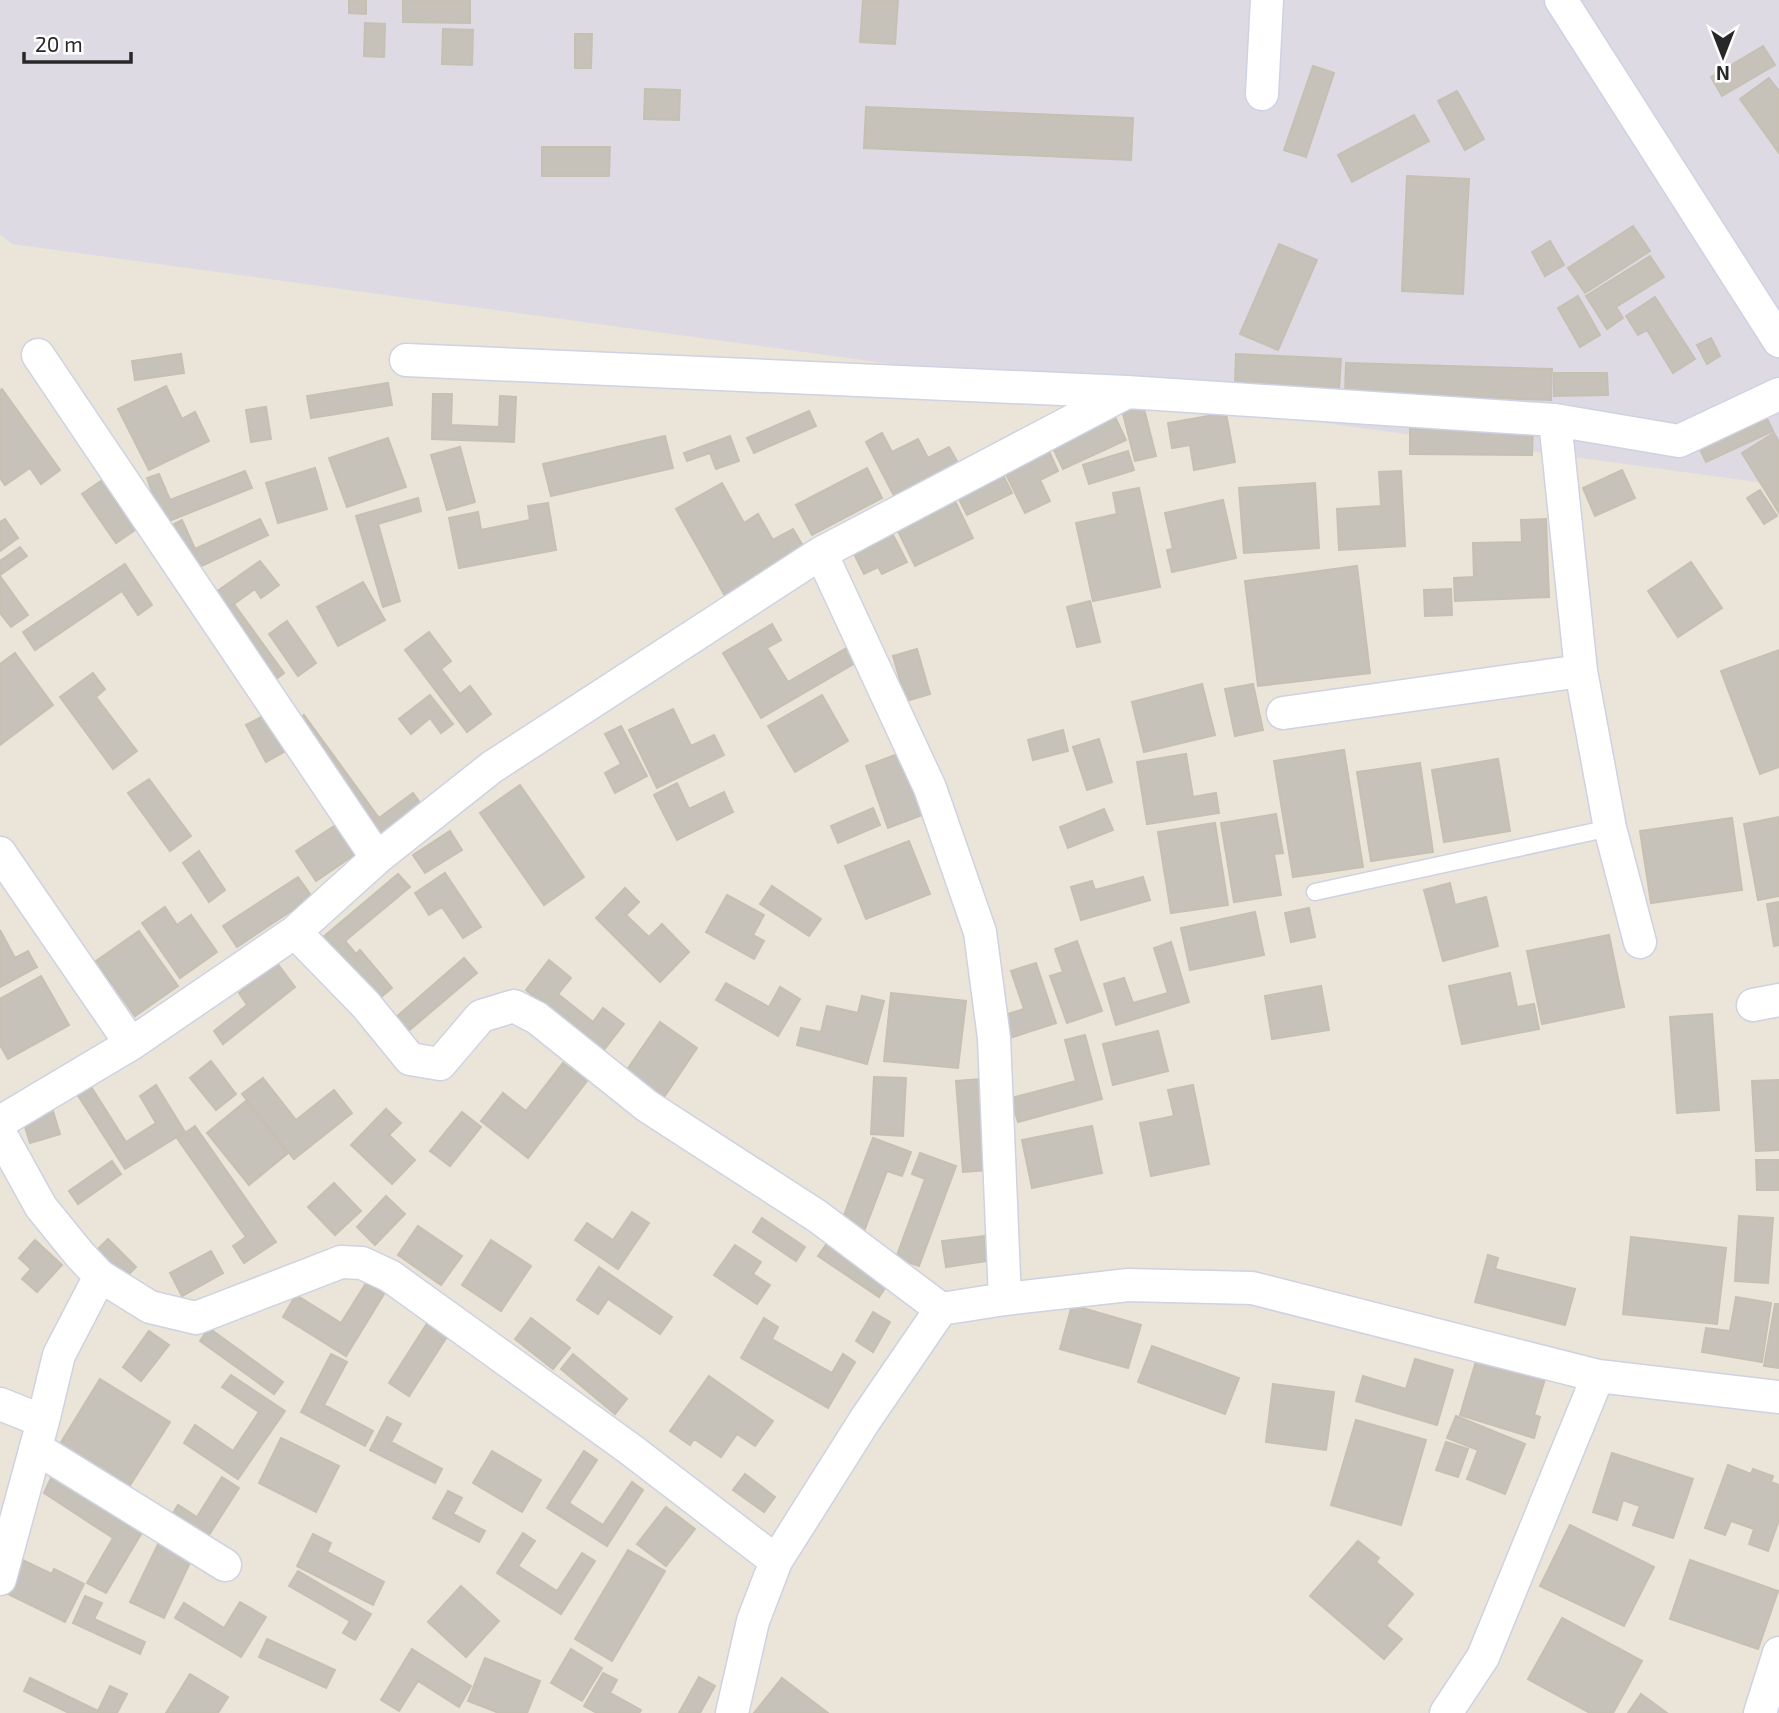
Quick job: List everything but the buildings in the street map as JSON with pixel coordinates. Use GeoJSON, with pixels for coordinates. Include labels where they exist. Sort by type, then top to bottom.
{"type":"FeatureCollection","features":[{"type":"Feature","properties":{"kind":"street"},"geometry":{"type":"LineString","coordinates":[[1262,94],[1267,0]]}},
{"type":"Feature","properties":{"kind":"street"},"geometry":{"type":"LineString","coordinates":[[1561,0],[1779,341]]}},
{"type":"Feature","properties":{"kind":"street"},"geometry":{"type":"LineString","coordinates":[[38,355],[377,858]]}},
{"type":"Feature","properties":{"kind":"street"},"geometry":{"type":"LineString","coordinates":[[406,360],[1127,392],[1555,420],[1679,441],[1779,394]]}},
{"type":"Feature","properties":{"kind":"street"},"geometry":{"type":"LineString","coordinates":[[0,1122],[131,1044],[295,932],[377,858],[492,767],[821,554],[1127,392]]}},
{"type":"Feature","properties":{"kind":"street"},"geometry":{"type":"LineString","coordinates":[[1555,420],[1581,670],[1610,828],[1640,942]]}},
{"type":"Feature","properties":{"kind":"street"},"geometry":{"type":"LineString","coordinates":[[821,554],[930,788],[980,932],[994,1038],[1005,1299]]}},
{"type":"Feature","properties":{"kind":"street"},"geometry":{"type":"LineString","coordinates":[[1283,713],[1581,670]]}},
{"type":"Feature","properties":{"kind":"street"},"geometry":{"type":"LineString","coordinates":[[0,853],[131,1044]]}},
{"type":"Feature","properties":{"kind":"street"},"geometry":{"type":"LineString","coordinates":[[295,932],[366,1004],[410,1059],[440,1064],[481,1016],[514,1006],[537,1018],[647,1106],[817,1216],[941,1309],[1128,1285],[1252,1288],[1598,1376],[1779,1397]]}},
{"type":"Feature","properties":{"kind":"street"},"geometry":{"type":"LineString","coordinates":[[0,1133],[41,1207],[100,1276],[150,1307],[197,1318],[341,1262],[362,1263],[390,1276],[630,1449],[776,1561]]}},
{"type":"Feature","properties":{"kind":"street"},"geometry":{"type":"LineString","coordinates":[[0,1579],[40,1435],[58,1355],[100,1276]]}},
{"type":"Feature","properties":{"kind":"street"},"geometry":{"type":"LineString","coordinates":[[732,1713],[753,1621],[776,1561],[865,1420],[941,1309]]}},
{"type":"Feature","properties":{"kind":"street"},"geometry":{"type":"LineString","coordinates":[[1446,1713],[1483,1657],[1598,1376]]}},
{"type":"Feature","properties":{"kind":"street"},"geometry":{"type":"LineString","coordinates":[[0,1404],[225,1565]]}},
{"type":"Feature","properties":{"kind":"street"},"geometry":{"type":"LineString","coordinates":[[1760,1713],[1779,1653]]}},
{"type":"Feature","properties":{"kind":"lane"},"geometry":{"type":"LineString","coordinates":[[1315,892],[1610,828]]}},
{"type":"Feature","properties":{"kind":"shaded area"},"geometry":{"type":"Polygon","coordinates":[[[0,0],[1779,0],[1779,485],[12,244],[0,234],[0,0]]]}}]}
